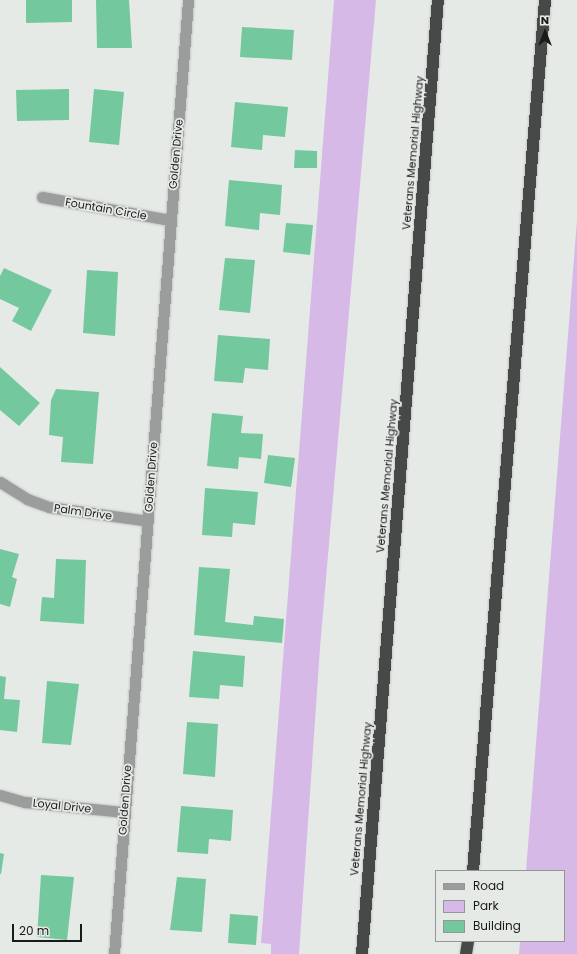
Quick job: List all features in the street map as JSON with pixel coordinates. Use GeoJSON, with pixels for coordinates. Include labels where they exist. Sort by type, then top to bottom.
{"type":"FeatureCollection","features":[{"type":"Feature","properties":{"kind":"highway","name":"Veterans Memorial Highway"},"geometry":{"type":"LineString","coordinates":[[362,954],[438,0]]}},
{"type":"Feature","properties":{"kind":"highway"},"geometry":{"type":"LineString","coordinates":[[473,870],[545,0]]}},
{"type":"Feature","properties":{"kind":"highway"},"geometry":{"type":"LineString","coordinates":[[466,954],[468,942]]}},
{"type":"Feature","properties":{"kind":"street","name":"Golden Drive"},"geometry":{"type":"LineString","coordinates":[[114,954],[188,0]]}},
{"type":"Feature","properties":{"kind":"street","name":"Fountain Circle"},"geometry":{"type":"LineString","coordinates":[[42,197],[170,220]]}},
{"type":"Feature","properties":{"kind":"street","name":"Palm Drive"},"geometry":{"type":"LineString","coordinates":[[0,482],[27,498],[48,507],[148,521]]}},
{"type":"Feature","properties":{"kind":"street","name":"Loyal Drive"},"geometry":{"type":"LineString","coordinates":[[0,795],[25,802],[124,812]]}},
{"type":"Feature","properties":{"kind":"green space"},"geometry":{"type":"Polygon","coordinates":[[[334,0],[376,0],[320,648],[299,954],[271,954],[271,944],[261,943],[334,0]]]}},
{"type":"Feature","properties":{"kind":"green space"},"geometry":{"type":"Polygon","coordinates":[[[577,220],[577,954],[519,954],[520,942],[565,942],[565,870],[526,870],[577,220]]]}},
{"type":"Feature","properties":{"kind":"building"},"geometry":{"type":"Polygon","coordinates":[[[26,0],[72,0],[72,22],[26,23],[26,0]]]}},
{"type":"Feature","properties":{"kind":"building"},"geometry":{"type":"Polygon","coordinates":[[[96,0],[129,0],[132,48],[97,48],[96,0]]]}},
{"type":"Feature","properties":{"kind":"building"},"geometry":{"type":"Polygon","coordinates":[[[242,27],[294,30],[292,60],[240,57],[242,27]]]}},
{"type":"Feature","properties":{"kind":"building"},"geometry":{"type":"Polygon","coordinates":[[[69,89],[69,120],[17,121],[16,90],[69,89]]]}},
{"type":"Feature","properties":{"kind":"building"},"geometry":{"type":"Polygon","coordinates":[[[94,89],[124,92],[119,145],[89,142],[94,89]]]}},
{"type":"Feature","properties":{"kind":"building"},"geometry":{"type":"Polygon","coordinates":[[[235,102],[288,107],[285,137],[263,135],[262,150],[231,147],[235,102]]]}},
{"type":"Feature","properties":{"kind":"building"},"geometry":{"type":"Polygon","coordinates":[[[295,150],[317,151],[317,168],[294,168],[295,150]]]}},
{"type":"Feature","properties":{"kind":"building"},"geometry":{"type":"Polygon","coordinates":[[[229,180],[282,185],[280,215],[260,213],[259,230],[225,226],[229,180]]]}},
{"type":"Feature","properties":{"kind":"building"},"geometry":{"type":"Polygon","coordinates":[[[286,223],[313,225],[310,255],[283,252],[286,223]]]}},
{"type":"Feature","properties":{"kind":"building"},"geometry":{"type":"Polygon","coordinates":[[[225,258],[255,260],[250,313],[219,310],[225,258]]]}},
{"type":"Feature","properties":{"kind":"building"},"geometry":{"type":"Polygon","coordinates":[[[4,268],[52,290],[31,331],[12,321],[19,308],[0,299],[0,276],[4,268]]]}},
{"type":"Feature","properties":{"kind":"building"},"geometry":{"type":"Polygon","coordinates":[[[87,270],[118,272],[115,336],[83,333],[87,270]]]}},
{"type":"Feature","properties":{"kind":"building"},"geometry":{"type":"Polygon","coordinates":[[[218,335],[270,339],[268,370],[245,368],[243,383],[214,381],[218,335]]]}},
{"type":"Feature","properties":{"kind":"building"},"geometry":{"type":"Polygon","coordinates":[[[0,367],[40,403],[19,426],[0,410],[0,367]]]}},
{"type":"Feature","properties":{"kind":"building"},"geometry":{"type":"Polygon","coordinates":[[[56,389],[99,392],[93,464],[61,462],[63,437],[49,435],[51,400],[56,389]]]}},
{"type":"Feature","properties":{"kind":"building"},"geometry":{"type":"Polygon","coordinates":[[[212,413],[243,416],[241,433],[263,434],[261,459],[239,457],[238,469],[207,466],[212,413]]]}},
{"type":"Feature","properties":{"kind":"building"},"geometry":{"type":"Polygon","coordinates":[[[268,455],[295,458],[291,487],[264,483],[268,455]]]}},
{"type":"Feature","properties":{"kind":"building"},"geometry":{"type":"Polygon","coordinates":[[[205,488],[258,492],[255,525],[233,523],[232,537],[202,535],[205,488]]]}},
{"type":"Feature","properties":{"kind":"building"},"geometry":{"type":"Polygon","coordinates":[[[0,549],[19,554],[12,577],[17,579],[10,607],[0,604],[0,549]]]}},
{"type":"Feature","properties":{"kind":"building"},"geometry":{"type":"Polygon","coordinates":[[[56,559],[86,560],[84,624],[40,621],[42,597],[54,598],[56,559]]]}},
{"type":"Feature","properties":{"kind":"building"},"geometry":{"type":"Polygon","coordinates":[[[199,567],[230,569],[225,622],[253,625],[254,616],[284,619],[282,643],[194,635],[199,567]]]}},
{"type":"Feature","properties":{"kind":"building"},"geometry":{"type":"Polygon","coordinates":[[[193,651],[245,656],[243,687],[220,685],[219,699],[189,697],[193,651]]]}},
{"type":"Feature","properties":{"kind":"building"},"geometry":{"type":"Polygon","coordinates":[[[0,676],[6,677],[4,699],[20,700],[17,732],[0,730],[0,676]]]}},
{"type":"Feature","properties":{"kind":"building"},"geometry":{"type":"Polygon","coordinates":[[[47,681],[79,684],[71,745],[42,743],[47,681]]]}},
{"type":"Feature","properties":{"kind":"building"},"geometry":{"type":"Polygon","coordinates":[[[187,722],[218,724],[215,777],[183,774],[187,722]]]}},
{"type":"Feature","properties":{"kind":"building"},"geometry":{"type":"Polygon","coordinates":[[[181,806],[233,810],[231,841],[209,839],[208,854],[177,852],[181,806]]]}},
{"type":"Feature","properties":{"kind":"building"},"geometry":{"type":"Polygon","coordinates":[[[0,853],[4,854],[1,874],[0,874],[0,853]]]}},
{"type":"Feature","properties":{"kind":"building"},"geometry":{"type":"Polygon","coordinates":[[[41,875],[74,877],[67,940],[37,937],[41,875]]]}},
{"type":"Feature","properties":{"kind":"building"},"geometry":{"type":"Polygon","coordinates":[[[177,877],[206,879],[202,932],[170,930],[177,877]]]}},
{"type":"Feature","properties":{"kind":"building"},"geometry":{"type":"Polygon","coordinates":[[[230,914],[258,916],[256,945],[228,943],[230,914]]]}}]}
